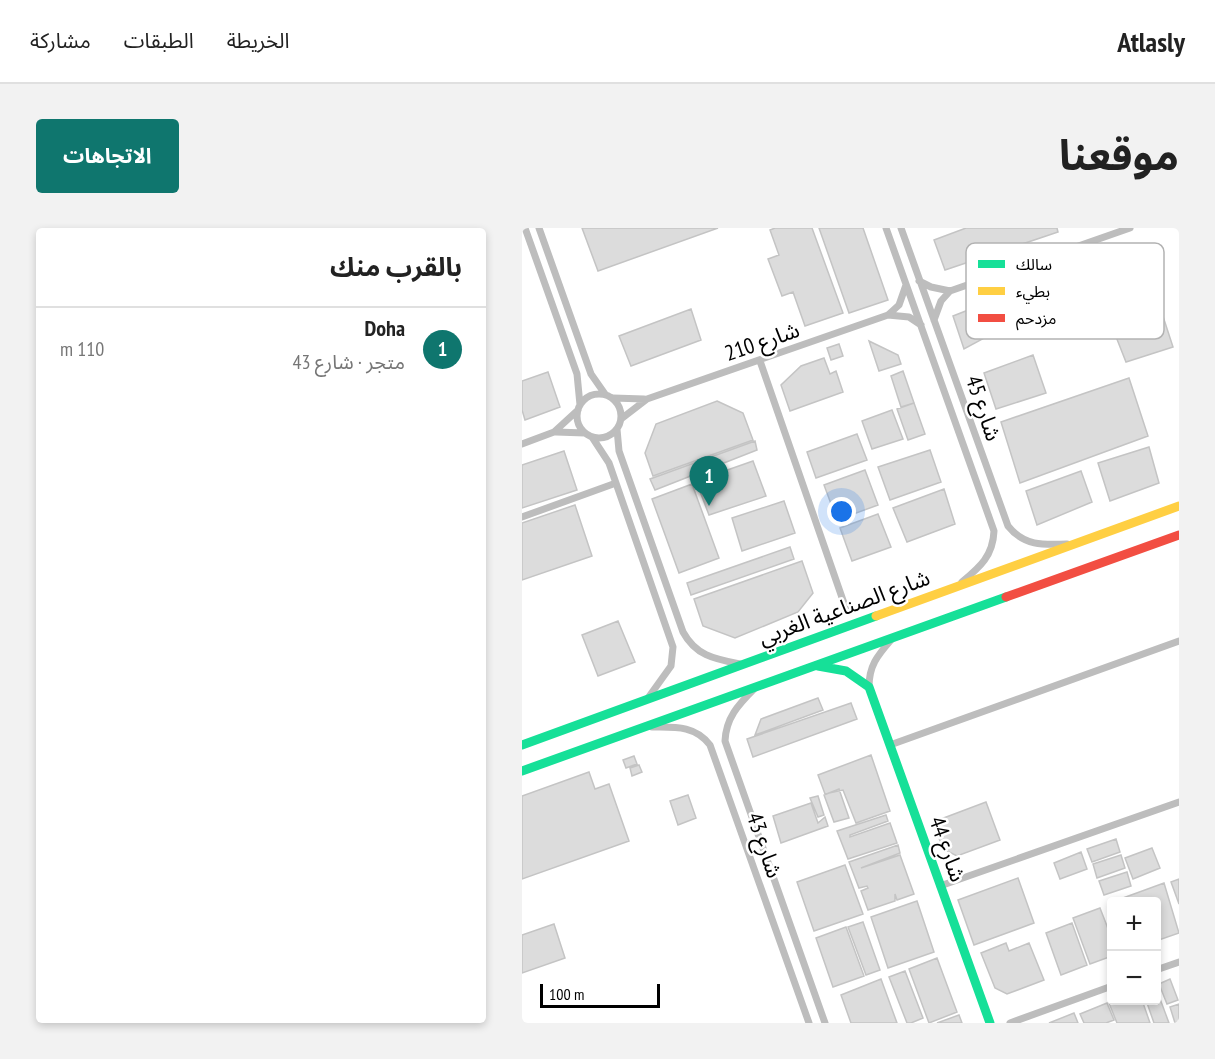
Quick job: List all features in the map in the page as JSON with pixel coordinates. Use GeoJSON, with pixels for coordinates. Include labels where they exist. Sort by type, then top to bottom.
{"type":"FeatureCollection","features":[{"type":"Feature","properties":{"kind":"main road","name":"شارع الصناعية الغربي"},"geometry":{"type":"LineString","coordinates":[[522,746],[742,664],[1179,507]]}},
{"type":"Feature","properties":{"kind":"main road","name":"شارع الصناعية الغربي"},"geometry":{"type":"LineString","coordinates":[[522,771],[1179,536]]}},
{"type":"Feature","properties":{"kind":"main road"},"geometry":{"type":"LineString","coordinates":[[815,665],[848,670],[856,674],[869,687]]}},
{"type":"Feature","properties":{"kind":"main road","name":"شارع 44"},"geometry":{"type":"LineString","coordinates":[[869,687],[990,1023]]}},
{"type":"Feature","properties":{"kind":"street"},"geometry":{"type":"LineString","coordinates":[[525,228],[577,374],[578,420],[606,455],[673,647],[671,666],[646,700]]}},
{"type":"Feature","properties":{"kind":"street"},"geometry":{"type":"LineString","coordinates":[[539,228],[591,374],[605,394],[613,398],[621,410],[621,419],[617,429],[619,451],[689,642],[705,656],[742,664]]}},
{"type":"Feature","properties":{"kind":"street","name":"شارع 45"},"geometry":{"type":"LineString","coordinates":[[886,228],[994,531],[990,552],[984,562],[956,588]]}},
{"type":"Feature","properties":{"kind":"street","name":"شارع 45"},"geometry":{"type":"LineString","coordinates":[[901,228],[1008,526],[1023,541],[1035,544],[1078,543]]}},
{"type":"Feature","properties":{"kind":"street"},"geometry":{"type":"LineString","coordinates":[[1087,243],[1130,228]]}},
{"type":"Feature","properties":{"kind":"street"},"geometry":{"type":"LineString","coordinates":[[919,281],[931,287],[950,291]]}},
{"type":"Feature","properties":{"kind":"street"},"geometry":{"type":"LineString","coordinates":[[888,315],[899,305],[906,285]]}},
{"type":"Feature","properties":{"kind":"street"},"geometry":{"type":"LineString","coordinates":[[934,321],[941,301],[950,291],[966,285]]}},
{"type":"Feature","properties":{"kind":"street"},"geometry":{"type":"LineString","coordinates":[[888,315],[902,315],[921,325]]}},
{"type":"Feature","properties":{"kind":"street","name":"شارع 210"},"geometry":{"type":"LineString","coordinates":[[621,419],[647,399],[888,315]]}},
{"type":"Feature","properties":{"kind":"street"},"geometry":{"type":"LineString","coordinates":[[760,361],[846,609]]}},
{"type":"Feature","properties":{"kind":"street"},"geometry":{"type":"LineString","coordinates":[[522,444],[554,432],[590,395],[605,394]]}},
{"type":"Feature","properties":{"kind":"street","name":"شارع 210"},"geometry":{"type":"LineString","coordinates":[[613,398],[647,399]]}},
{"type":"Feature","properties":{"kind":"street"},"geometry":{"type":"LineString","coordinates":[[554,432],[603,438],[617,429]]}},
{"type":"Feature","properties":{"kind":"street"},"geometry":{"type":"LineString","coordinates":[[522,517],[616,483]]}},
{"type":"Feature","properties":{"kind":"street"},"geometry":{"type":"LineString","coordinates":[[869,687],[870,669],[874,660],[895,636]]}},
{"type":"Feature","properties":{"kind":"street"},"geometry":{"type":"LineString","coordinates":[[890,746],[1179,641]]}},
{"type":"Feature","properties":{"kind":"street","name":"شارع 43"},"geometry":{"type":"LineString","coordinates":[[756,687],[735,709],[727,723],[725,741],[825,1023]]}},
{"type":"Feature","properties":{"kind":"street","name":"شارع 43"},"geometry":{"type":"LineString","coordinates":[[647,727],[690,729],[710,745],[808,1023]]}},
{"type":"Feature","properties":{"kind":"street"},"geometry":{"type":"LineString","coordinates":[[940,886],[1179,802]]}},
{"type":"Feature","properties":{"kind":"street"},"geometry":{"type":"LineString","coordinates":[[1161,968],[1179,962]]}},
{"type":"Feature","properties":{"kind":"street"},"geometry":{"type":"LineString","coordinates":[[1010,1023],[1107,988]]}},
{"type":"Feature","properties":{"kind":"building"},"geometry":{"type":"Polygon","coordinates":[[[582,228],[718,228],[598,271],[582,228]]]}},
{"type":"Feature","properties":{"kind":"building"},"geometry":{"type":"Polygon","coordinates":[[[812,228],[843,313],[805,326],[793,292],[782,296],[768,259],[779,255],[770,230],[812,228]]]}},
{"type":"Feature","properties":{"kind":"building"},"geometry":{"type":"Polygon","coordinates":[[[819,228],[863,228],[888,300],[849,313],[819,228]]]}},
{"type":"Feature","properties":{"kind":"building"},"geometry":{"type":"Polygon","coordinates":[[[966,228],[1057,228],[1058,232],[1025,243],[966,243],[966,263],[945,270],[934,240],[966,228]]]}},
{"type":"Feature","properties":{"kind":"building"},"geometry":{"type":"Polygon","coordinates":[[[691,309],[701,340],[631,366],[619,336],[691,309]]]}},
{"type":"Feature","properties":{"kind":"building"},"geometry":{"type":"Polygon","coordinates":[[[966,311],[966,339],[982,339],[964,349],[953,316],[966,311]]]}},
{"type":"Feature","properties":{"kind":"building"},"geometry":{"type":"Polygon","coordinates":[[[1164,319],[1173,347],[1126,362],[1117,339],[1164,339],[1164,319]]]}},
{"type":"Feature","properties":{"kind":"building"},"geometry":{"type":"Polygon","coordinates":[[[869,341],[898,355],[901,364],[879,371],[869,341]]]}},
{"type":"Feature","properties":{"kind":"building"},"geometry":{"type":"Polygon","coordinates":[[[839,344],[843,356],[831,360],[827,348],[839,344]]]}},
{"type":"Feature","properties":{"kind":"building"},"geometry":{"type":"Polygon","coordinates":[[[1033,355],[1046,393],[996,409],[984,373],[1033,355]]]}},
{"type":"Feature","properties":{"kind":"building"},"geometry":{"type":"Polygon","coordinates":[[[824,358],[830,374],[836,371],[843,392],[790,411],[781,385],[801,366],[824,358]]]}},
{"type":"Feature","properties":{"kind":"building"},"geometry":{"type":"Polygon","coordinates":[[[903,371],[914,403],[901,407],[891,376],[903,371]]]}},
{"type":"Feature","properties":{"kind":"building"},"geometry":{"type":"Polygon","coordinates":[[[548,372],[560,407],[525,420],[522,410],[522,381],[548,372]]]}},
{"type":"Feature","properties":{"kind":"building"},"geometry":{"type":"Polygon","coordinates":[[[1129,378],[1148,436],[1020,483],[1001,422],[1129,378]]]}},
{"type":"Feature","properties":{"kind":"building"},"geometry":{"type":"Polygon","coordinates":[[[717,401],[743,413],[753,440],[653,476],[645,453],[656,424],[717,401]]]}},
{"type":"Feature","properties":{"kind":"building"},"geometry":{"type":"Polygon","coordinates":[[[914,403],[925,434],[908,440],[897,409],[914,403]]]}},
{"type":"Feature","properties":{"kind":"building"},"geometry":{"type":"Polygon","coordinates":[[[892,410],[903,439],[872,449],[862,421],[892,410]]]}},
{"type":"Feature","properties":{"kind":"building"},"geometry":{"type":"Polygon","coordinates":[[[857,434],[867,460],[816,478],[807,452],[857,434]]]}},
{"type":"Feature","properties":{"kind":"building"},"geometry":{"type":"Polygon","coordinates":[[[755,441],[757,450],[655,490],[650,479],[755,441]]]}},
{"type":"Feature","properties":{"kind":"building"},"geometry":{"type":"Polygon","coordinates":[[[1149,447],[1159,483],[1110,501],[1098,463],[1149,447]]]}},
{"type":"Feature","properties":{"kind":"building"},"geometry":{"type":"Polygon","coordinates":[[[930,450],[941,482],[890,500],[878,467],[930,450]]]}},
{"type":"Feature","properties":{"kind":"building"},"geometry":{"type":"Polygon","coordinates":[[[564,451],[577,490],[522,508],[522,465],[564,451]]]}},
{"type":"Feature","properties":{"kind":"building"},"geometry":{"type":"Polygon","coordinates":[[[753,461],[766,496],[709,515],[696,481],[753,461]]]}},
{"type":"Feature","properties":{"kind":"building"},"geometry":{"type":"Polygon","coordinates":[[[865,470],[878,505],[837,520],[824,485],[865,470]]]}},
{"type":"Feature","properties":{"kind":"building"},"geometry":{"type":"Polygon","coordinates":[[[1081,471],[1092,502],[1037,525],[1026,491],[1081,471]]]}},
{"type":"Feature","properties":{"kind":"building"},"geometry":{"type":"Polygon","coordinates":[[[692,484],[719,558],[679,573],[652,499],[692,484]]]}},
{"type":"Feature","properties":{"kind":"building"},"geometry":{"type":"Polygon","coordinates":[[[944,489],[955,524],[907,542],[893,508],[944,489]]]}},
{"type":"Feature","properties":{"kind":"building"},"geometry":{"type":"Polygon","coordinates":[[[784,501],[795,533],[742,551],[732,518],[784,501]]]}},
{"type":"Feature","properties":{"kind":"building"},"geometry":{"type":"Polygon","coordinates":[[[575,505],[592,556],[522,580],[522,523],[575,505]]]}},
{"type":"Feature","properties":{"kind":"building"},"geometry":{"type":"Polygon","coordinates":[[[878,514],[891,547],[852,561],[840,528],[878,514]]]}},
{"type":"Feature","properties":{"kind":"building"},"geometry":{"type":"Polygon","coordinates":[[[790,547],[794,559],[691,595],[687,583],[790,547]]]}},
{"type":"Feature","properties":{"kind":"building"},"geometry":{"type":"Polygon","coordinates":[[[802,561],[813,593],[798,612],[735,638],[703,626],[694,599],[802,561]]]}},
{"type":"Feature","properties":{"kind":"building"},"geometry":{"type":"Polygon","coordinates":[[[618,621],[635,662],[598,676],[582,635],[618,621]]]}},
{"type":"Feature","properties":{"kind":"building"},"geometry":{"type":"Polygon","coordinates":[[[818,698],[823,710],[755,735],[761,719],[818,698]]]}},
{"type":"Feature","properties":{"kind":"building"},"geometry":{"type":"Polygon","coordinates":[[[851,703],[857,719],[753,757],[747,739],[851,703]]]}},
{"type":"Feature","properties":{"kind":"building"},"geometry":{"type":"Polygon","coordinates":[[[871,755],[890,811],[856,823],[843,790],[825,794],[818,775],[871,755]]]}},
{"type":"Feature","properties":{"kind":"building"},"geometry":{"type":"Polygon","coordinates":[[[634,756],[637,764],[626,768],[623,760],[634,756]]]}},
{"type":"Feature","properties":{"kind":"building"},"geometry":{"type":"Polygon","coordinates":[[[639,765],[642,772],[632,776],[630,768],[639,765]]]}},
{"type":"Feature","properties":{"kind":"building"},"geometry":{"type":"Polygon","coordinates":[[[589,772],[595,789],[609,784],[629,841],[522,879],[522,796],[589,772]]]}},
{"type":"Feature","properties":{"kind":"building"},"geometry":{"type":"Polygon","coordinates":[[[839,789],[849,818],[834,822],[824,795],[839,789]]]}},
{"type":"Feature","properties":{"kind":"building"},"geometry":{"type":"Polygon","coordinates":[[[688,795],[696,818],[678,825],[670,801],[688,795]]]}},
{"type":"Feature","properties":{"kind":"building"},"geometry":{"type":"Polygon","coordinates":[[[818,796],[824,815],[818,817],[810,798],[818,796]]]}},
{"type":"Feature","properties":{"kind":"building"},"geometry":{"type":"Polygon","coordinates":[[[986,802],[1000,840],[957,856],[943,849],[933,822],[986,802]]]}},
{"type":"Feature","properties":{"kind":"building"},"geometry":{"type":"Polygon","coordinates":[[[811,803],[818,823],[825,817],[828,826],[781,843],[773,816],[811,803]]]}},
{"type":"Feature","properties":{"kind":"building"},"geometry":{"type":"Polygon","coordinates":[[[886,815],[888,821],[850,835],[850,837],[890,823],[897,843],[848,859],[837,831],[886,815]]]}},
{"type":"Feature","properties":{"kind":"building"},"geometry":{"type":"Polygon","coordinates":[[[1116,839],[1120,852],[1092,862],[1087,849],[1116,839]]]}},
{"type":"Feature","properties":{"kind":"building"},"geometry":{"type":"Polygon","coordinates":[[[898,845],[900,853],[861,868],[900,855],[914,894],[897,900],[895,894],[895,901],[868,910],[861,891],[868,888],[867,886],[859,888],[849,862],[898,845]]]}},
{"type":"Feature","properties":{"kind":"building"},"geometry":{"type":"Polygon","coordinates":[[[1152,848],[1160,868],[1133,879],[1125,858],[1152,848]]]}},
{"type":"Feature","properties":{"kind":"building"},"geometry":{"type":"Polygon","coordinates":[[[1081,852],[1087,869],[1060,879],[1054,863],[1081,852]]]}},
{"type":"Feature","properties":{"kind":"building"},"geometry":{"type":"Polygon","coordinates":[[[1121,855],[1125,868],[1097,878],[1093,864],[1121,855]]]}},
{"type":"Feature","properties":{"kind":"building"},"geometry":{"type":"Polygon","coordinates":[[[845,865],[863,914],[814,931],[797,882],[845,865]]]}},
{"type":"Feature","properties":{"kind":"building"},"geometry":{"type":"Polygon","coordinates":[[[1127,872],[1131,886],[1104,895],[1099,881],[1127,872]]]}},
{"type":"Feature","properties":{"kind":"building"},"geometry":{"type":"Polygon","coordinates":[[[1018,878],[1034,923],[974,945],[958,900],[1018,878]]]}},
{"type":"Feature","properties":{"kind":"building"},"geometry":{"type":"Polygon","coordinates":[[[1179,879],[1179,904],[1171,882],[1179,879]]]}},
{"type":"Feature","properties":{"kind":"building"},"geometry":{"type":"Polygon","coordinates":[[[1164,883],[1179,933],[1161,939],[1161,897],[1126,897],[1164,883]]]}},
{"type":"Feature","properties":{"kind":"building"},"geometry":{"type":"Polygon","coordinates":[[[917,901],[934,952],[888,968],[871,917],[917,901]]]}},
{"type":"Feature","properties":{"kind":"building"},"geometry":{"type":"Polygon","coordinates":[[[1100,908],[1107,926],[1107,958],[1090,964],[1073,918],[1100,908]]]}},
{"type":"Feature","properties":{"kind":"building"},"geometry":{"type":"Polygon","coordinates":[[[863,922],[880,970],[866,975],[848,927],[863,922]]]}},
{"type":"Feature","properties":{"kind":"building"},"geometry":{"type":"Polygon","coordinates":[[[1072,923],[1087,965],[1061,975],[1046,933],[1072,923]]]}},
{"type":"Feature","properties":{"kind":"building"},"geometry":{"type":"Polygon","coordinates":[[[554,924],[565,958],[522,973],[522,935],[554,924]]]}},
{"type":"Feature","properties":{"kind":"building"},"geometry":{"type":"Polygon","coordinates":[[[846,927],[864,976],[833,987],[816,938],[846,927]]]}},
{"type":"Feature","properties":{"kind":"building"},"geometry":{"type":"Polygon","coordinates":[[[1006,943],[1009,951],[1029,943],[1044,980],[1007,994],[995,988],[981,953],[1006,943]]]}},
{"type":"Feature","properties":{"kind":"building"},"geometry":{"type":"Polygon","coordinates":[[[937,958],[957,1012],[929,1023],[909,969],[937,958]]]}},
{"type":"Feature","properties":{"kind":"building"},"geometry":{"type":"Polygon","coordinates":[[[905,971],[923,1018],[911,1023],[907,1023],[889,977],[905,971]]]}},
{"type":"Feature","properties":{"kind":"building"},"geometry":{"type":"Polygon","coordinates":[[[881,979],[897,1023],[851,1023],[841,995],[881,979]]]}},
{"type":"Feature","properties":{"kind":"building"},"geometry":{"type":"Polygon","coordinates":[[[1170,979],[1178,1000],[1167,1004],[1161,983],[1170,979]]]}},
{"type":"Feature","properties":{"kind":"building"},"geometry":{"type":"Polygon","coordinates":[[[1161,1001],[1169,1023],[1154,1023],[1148,1005],[1161,1005],[1161,1001]]]}},
{"type":"Feature","properties":{"kind":"building"},"geometry":{"type":"Polygon","coordinates":[[[1107,1003],[1114,1020],[1106,1023],[1084,1023],[1080,1014],[1107,1003]]]}},
{"type":"Feature","properties":{"kind":"building"},"geometry":{"type":"Polygon","coordinates":[[[1179,1004],[1179,1023],[1175,1023],[1170,1007],[1179,1004]]]}},
{"type":"Feature","properties":{"kind":"building"},"geometry":{"type":"Polygon","coordinates":[[[1110,1005],[1144,1005],[1150,1023],[1117,1023],[1110,1005]]]}},
{"type":"Feature","properties":{"kind":"building"},"geometry":{"type":"Polygon","coordinates":[[[1074,1013],[1078,1023],[1049,1023],[1074,1013]]]}},
{"type":"Feature","properties":{"kind":"building"},"geometry":{"type":"Polygon","coordinates":[[[959,1015],[962,1023],[937,1023],[959,1015]]]}},
{"type":"Feature","properties":{"kind":"traffic: fast"},"geometry":{"type":"LineString","coordinates":[[522,771],[1006,597]]}},
{"type":"Feature","properties":{"kind":"traffic: fast"},"geometry":{"type":"LineString","coordinates":[[522,745],[876,616]]}},
{"type":"Feature","properties":{"kind":"traffic: fast"},"geometry":{"type":"LineString","coordinates":[[818,666],[846,671],[869,687],[990,1023]]}},
{"type":"Feature","properties":{"kind":"traffic: slow"},"geometry":{"type":"LineString","coordinates":[[876,616],[1179,506]]}},
{"type":"Feature","properties":{"kind":"traffic: jam"},"geometry":{"type":"LineString","coordinates":[[1006,597],[1179,535]]}},
{"type":"Feature","properties":{"kind":"place","name":"Doha"},"geometry":{"type":"Point","coordinates":[709,506]}}]}
